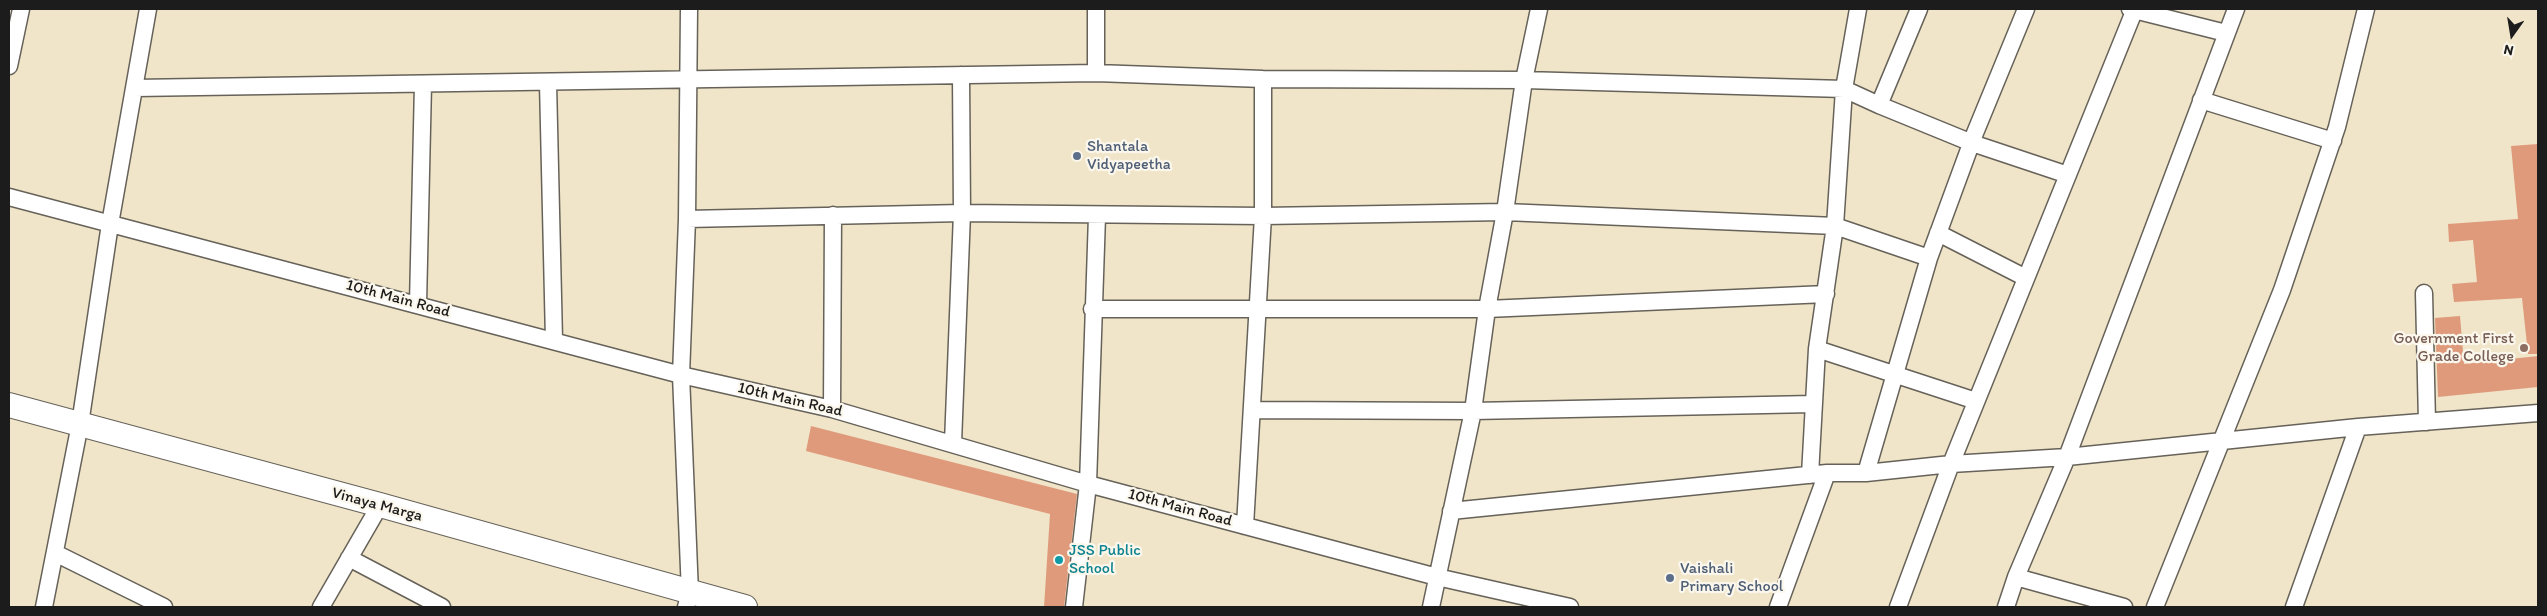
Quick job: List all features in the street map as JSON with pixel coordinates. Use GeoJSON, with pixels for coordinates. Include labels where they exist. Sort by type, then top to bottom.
{"type":"FeatureCollection","features":[{"type":"Feature","properties":{"kind":"street"},"geometry":{"type":"LineString","coordinates":[[9,66],[21,9]]}},
{"type":"Feature","properties":{"kind":"street"},"geometry":{"type":"LineString","coordinates":[[44,607],[80,424],[110,224],[148,9]]}},
{"type":"Feature","properties":{"kind":"street"},"geometry":{"type":"LineString","coordinates":[[688,600],[681,375],[688,219],[689,9]]}},
{"type":"Feature","properties":{"kind":"street"},"geometry":{"type":"LineString","coordinates":[[1096,9],[1096,73]]}},
{"type":"Feature","properties":{"kind":"street"},"geometry":{"type":"LineString","coordinates":[[1430,607],[1473,411],[1487,309],[1505,212],[1524,80],[1539,9]]}},
{"type":"Feature","properties":{"kind":"street"},"geometry":{"type":"LineString","coordinates":[[1810,475],[1817,350],[1834,226],[1844,89],[1858,9]]}},
{"type":"Feature","properties":{"kind":"street"},"geometry":{"type":"LineString","coordinates":[[1879,105],[1919,9]]}},
{"type":"Feature","properties":{"kind":"street"},"geometry":{"type":"LineString","coordinates":[[1866,473],[1893,375],[1929,258],[1972,143],[2026,9]]}},
{"type":"Feature","properties":{"kind":"street"},"geometry":{"type":"LineString","coordinates":[[1898,607],[1951,464],[2133,9],[2226,33]]}},
{"type":"Feature","properties":{"kind":"street"},"geometry":{"type":"LineString","coordinates":[[2006,607],[2016,577],[2067,457],[2236,9]]}},
{"type":"Feature","properties":{"kind":"street"},"geometry":{"type":"LineString","coordinates":[[2155,607],[2282,290],[2332,141],[2366,9]]}},
{"type":"Feature","properties":{"kind":"street"},"geometry":{"type":"LineString","coordinates":[[135,88],[1096,73],[1263,79],[1524,80],[1844,89],[1972,143],[2068,175]]}},
{"type":"Feature","properties":{"kind":"street"},"geometry":{"type":"LineString","coordinates":[[953,443],[962,213],[961,75]]}},
{"type":"Feature","properties":{"kind":"street"},"geometry":{"type":"LineString","coordinates":[[1245,526],[1263,216],[1263,79]]}},
{"type":"Feature","properties":{"kind":"street"},"geometry":{"type":"LineString","coordinates":[[548,82],[554,340]]}},
{"type":"Feature","properties":{"kind":"street"},"geometry":{"type":"LineString","coordinates":[[418,304],[423,84]]}},
{"type":"Feature","properties":{"kind":"street"},"geometry":{"type":"LineString","coordinates":[[2201,100],[2332,141]]}},
{"type":"Feature","properties":{"kind":"street","name":"10th Main Road"},"geometry":{"type":"LineString","coordinates":[[9,197],[681,375],[832,408],[1088,484],[1437,577],[1570,607]]}},
{"type":"Feature","properties":{"kind":"street"},"geometry":{"type":"LineString","coordinates":[[688,219],[833,214],[962,213],[1097,216],[1263,216],[1505,212],[1834,226],[1929,258]]}},
{"type":"Feature","properties":{"kind":"street"},"geometry":{"type":"LineString","coordinates":[[832,408],[833,214]]}},
{"type":"Feature","properties":{"kind":"street"},"geometry":{"type":"LineString","coordinates":[[1074,607],[1088,484],[1092,309],[1097,216]]}},
{"type":"Feature","properties":{"kind":"street"},"geometry":{"type":"LineString","coordinates":[[1938,232],[2026,278]]}},
{"type":"Feature","properties":{"kind":"street"},"geometry":{"type":"LineString","coordinates":[[2424,293],[2428,422]]}},
{"type":"Feature","properties":{"kind":"street"},"geometry":{"type":"LineString","coordinates":[[1092,309],[1487,309],[1826,294]]}},
{"type":"Feature","properties":{"kind":"street"},"geometry":{"type":"LineString","coordinates":[[1817,350],[1976,402]]}},
{"type":"Feature","properties":{"kind":"street"},"geometry":{"type":"LineString","coordinates":[[1253,410],[1473,411],[1813,404]]}},
{"type":"Feature","properties":{"kind":"street","name":"Vinaya Marga"},"geometry":{"type":"LineString","coordinates":[[9,405],[380,505],[688,600],[745,607]]}},
{"type":"Feature","properties":{"kind":"street"},"geometry":{"type":"LineString","coordinates":[[1451,511],[1827,473],[1866,473],[1951,464],[2067,457],[2220,443],[2358,427],[2538,413]]}},
{"type":"Feature","properties":{"kind":"street"},"geometry":{"type":"LineString","coordinates":[[2294,607],[2358,427]]}},
{"type":"Feature","properties":{"kind":"street"},"geometry":{"type":"LineString","coordinates":[[1778,607],[1827,473]]}},
{"type":"Feature","properties":{"kind":"street"},"geometry":{"type":"LineString","coordinates":[[321,607],[380,505]]}},
{"type":"Feature","properties":{"kind":"street"},"geometry":{"type":"LineString","coordinates":[[55,554],[164,607]]}},
{"type":"Feature","properties":{"kind":"street"},"geometry":{"type":"LineString","coordinates":[[348,558],[442,607]]}},
{"type":"Feature","properties":{"kind":"street"},"geometry":{"type":"LineString","coordinates":[[2016,577],[2124,607]]}},
{"type":"Feature","properties":{"kind":"building"},"geometry":{"type":"Polygon","coordinates":[[[2538,144],[2538,354],[2528,354],[2522,298],[2454,302],[2452,284],[2477,282],[2473,240],[2449,242],[2448,224],[2518,219],[2511,146],[2538,144]]]}},
{"type":"Feature","properties":{"kind":"building"},"geometry":{"type":"Polygon","coordinates":[[[2460,316],[2464,364],[2538,356],[2538,387],[2438,397],[2435,318],[2460,316]]]}},
{"type":"Feature","properties":{"kind":"building","name":"JSS Public School"},"geometry":{"type":"Polygon","coordinates":[[[811,426],[1077,494],[1064,607],[1044,607],[1050,514],[806,451],[811,426]]]}},
{"type":"Feature","properties":{"kind":"place","name":"Shantala Vidyapeetha"},"geometry":{"type":"Point","coordinates":[1077,156]}},
{"type":"Feature","properties":{"kind":"place","name":"Government First Grade College"},"geometry":{"type":"Point","coordinates":[2524,348]}},
{"type":"Feature","properties":{"kind":"place","name":"JSS Public School"},"geometry":{"type":"Point","coordinates":[1059,560]}},
{"type":"Feature","properties":{"kind":"place","name":"Vaishali Primary School"},"geometry":{"type":"Point","coordinates":[1670,578]}}]}
